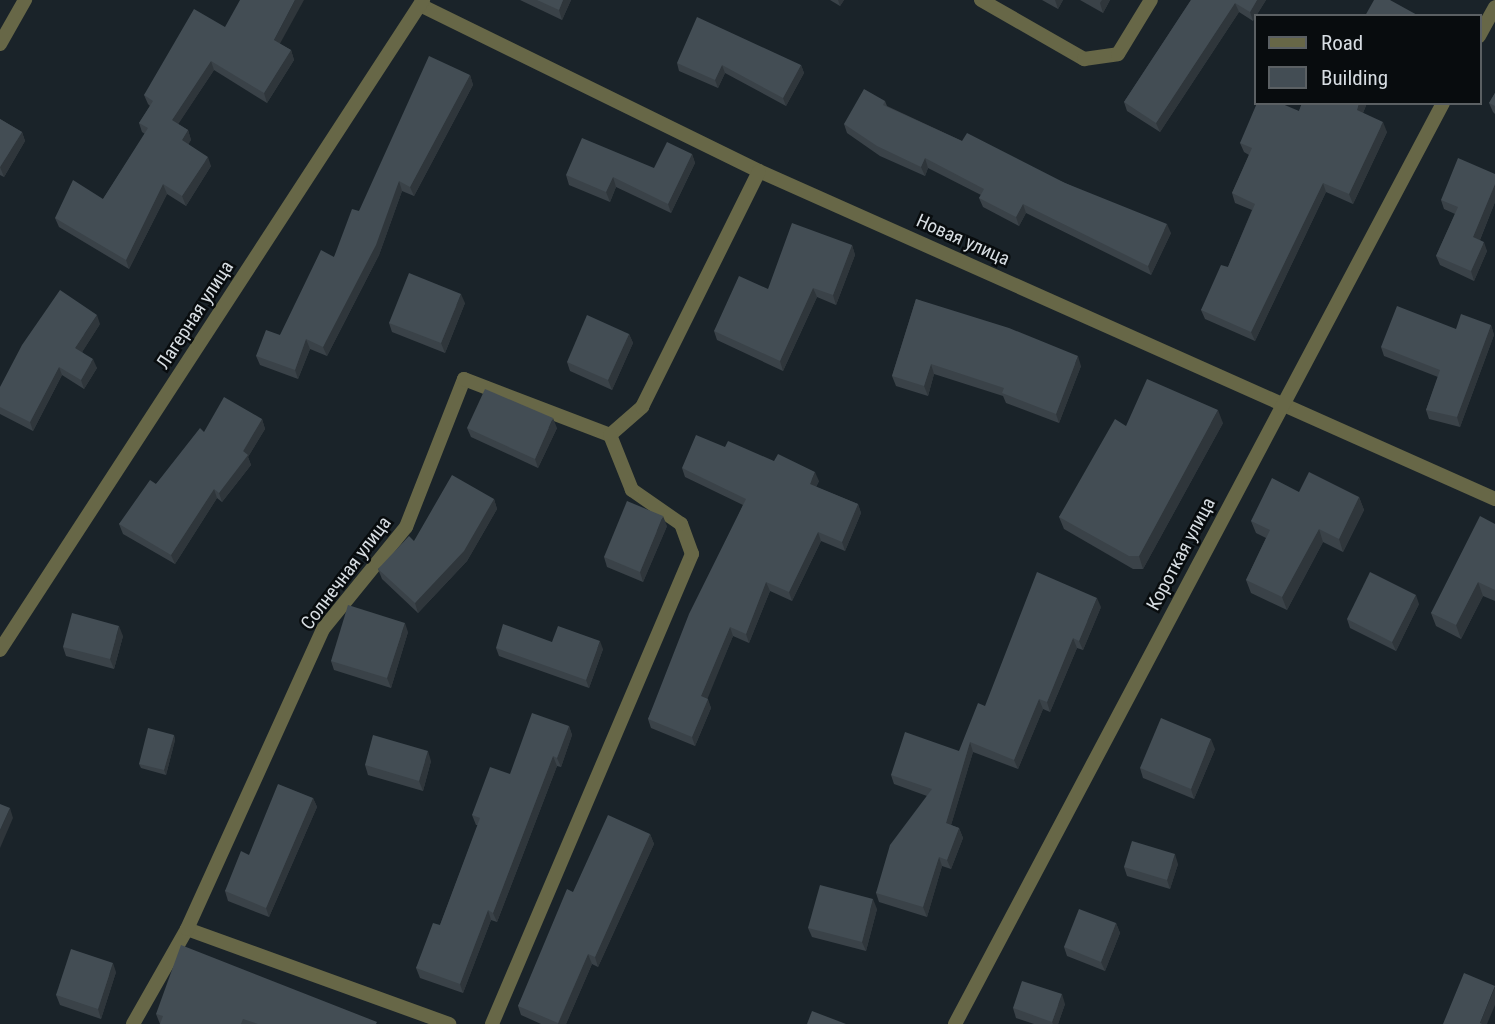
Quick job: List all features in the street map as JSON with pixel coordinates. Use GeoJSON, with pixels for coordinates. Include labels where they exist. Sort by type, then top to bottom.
{"type":"FeatureCollection","features":[{"type":"Feature","properties":{"kind":"street"},"geometry":{"type":"LineString","coordinates":[[0,44],[25,0]]}},
{"type":"Feature","properties":{"kind":"street"},"geometry":{"type":"LineString","coordinates":[[981,0],[1084,59],[1118,54],[1151,0]]}},
{"type":"Feature","properties":{"kind":"street","name":"Новая улица"},"geometry":{"type":"LineString","coordinates":[[421,2],[759,171],[1283,402],[1495,499]]}},
{"type":"Feature","properties":{"kind":"street","name":"Лагерная улица"},"geometry":{"type":"LineString","coordinates":[[0,650],[421,2]]}},
{"type":"Feature","properties":{"kind":"street"},"geometry":{"type":"LineString","coordinates":[[1481,32],[1495,7]]}},
{"type":"Feature","properties":{"kind":"street","name":"Короткая улица"},"geometry":{"type":"LineString","coordinates":[[955,1024],[1442,105]]}},
{"type":"Feature","properties":{"kind":"street"},"geometry":{"type":"LineString","coordinates":[[492,1024],[692,554],[681,524],[632,490],[610,435],[642,407],[759,171]]}},
{"type":"Feature","properties":{"kind":"street","name":"Солнечная улица"},"geometry":{"type":"LineString","coordinates":[[133,1024],[187,929],[323,629],[406,527],[464,379],[610,435]]}},
{"type":"Feature","properties":{"kind":"street"},"geometry":{"type":"LineString","coordinates":[[187,929],[449,1024]]}},
{"type":"Feature","properties":{"kind":"building"},"geometry":{"type":"Polygon","coordinates":[[[240,0],[295,0],[274,40],[291,50],[264,93],[211,61],[172,120],[188,130],[182,140],[208,157],[182,196],[163,184],[126,260],[55,218],[73,180],[103,199],[148,128],[139,123],[153,101],[144,95],[194,9],[225,27],[240,0]]]}},
{"type":"Feature","properties":{"kind":"building"},"geometry":{"type":"Polygon","coordinates":[[[537,0],[563,0],[559,10],[537,0]]]}},
{"type":"Feature","properties":{"kind":"building"},"geometry":{"type":"Polygon","coordinates":[[[1191,0],[1257,0],[1250,12],[1235,3],[1156,123],[1124,102],[1191,0]]]}},
{"type":"Feature","properties":{"kind":"building"},"geometry":{"type":"Polygon","coordinates":[[[1374,0],[1390,0],[1415,14],[1366,14],[1374,0]]]}},
{"type":"Feature","properties":{"kind":"building"},"geometry":{"type":"Polygon","coordinates":[[[697,17],[801,65],[783,98],[722,65],[715,80],[677,63],[697,17]]]}},
{"type":"Feature","properties":{"kind":"building"},"geometry":{"type":"Polygon","coordinates":[[[429,56],[470,75],[410,187],[399,181],[376,245],[323,347],[306,339],[295,370],[256,356],[266,330],[280,335],[321,250],[334,257],[352,209],[359,211],[429,56]]]}},
{"type":"Feature","properties":{"kind":"building"},"geometry":{"type":"Polygon","coordinates":[[[864,89],[885,101],[883,105],[962,141],[967,133],[1065,183],[1167,224],[1148,266],[1023,204],[1016,217],[979,198],[984,189],[925,158],[921,167],[877,146],[844,124],[864,89]]]}},
{"type":"Feature","properties":{"kind":"building"},"geometry":{"type":"Polygon","coordinates":[[[1495,93],[1495,106],[1489,103],[1495,93]]]}},
{"type":"Feature","properties":{"kind":"building"},"geometry":{"type":"Polygon","coordinates":[[[1256,105],[1285,105],[1299,111],[1301,105],[1358,105],[1357,110],[1383,122],[1349,194],[1323,183],[1251,332],[1201,310],[1221,265],[1228,267],[1255,204],[1232,193],[1252,148],[1240,143],[1256,105]]]}},
{"type":"Feature","properties":{"kind":"building"},"geometry":{"type":"Polygon","coordinates":[[[0,119],[22,132],[0,167],[0,119]]]}},
{"type":"Feature","properties":{"kind":"building"},"geometry":{"type":"Polygon","coordinates":[[[582,138],[654,168],[667,142],[692,154],[668,204],[613,177],[606,192],[566,175],[582,138]]]}},
{"type":"Feature","properties":{"kind":"building"},"geometry":{"type":"Polygon","coordinates":[[[1458,158],[1495,174],[1495,184],[1473,237],[1484,242],[1471,271],[1436,256],[1458,207],[1441,200],[1458,158]]]}},
{"type":"Feature","properties":{"kind":"building"},"geometry":{"type":"Polygon","coordinates":[[[792,223],[852,245],[833,295],[813,288],[780,361],[714,331],[739,276],[768,289],[792,223]]]}},
{"type":"Feature","properties":{"kind":"building"},"geometry":{"type":"Polygon","coordinates":[[[409,273],[461,294],[441,343],[389,323],[409,273]]]}},
{"type":"Feature","properties":{"kind":"building"},"geometry":{"type":"Polygon","coordinates":[[[60,290],[97,315],[75,348],[93,359],[81,380],[59,367],[30,422],[0,407],[0,387],[22,345],[60,290]]]}},
{"type":"Feature","properties":{"kind":"building"},"geometry":{"type":"Polygon","coordinates":[[[916,299],[1009,328],[1078,356],[1056,414],[1002,393],[1004,388],[931,364],[924,386],[892,376],[916,299]]]}},
{"type":"Feature","properties":{"kind":"building"},"geometry":{"type":"Polygon","coordinates":[[[1397,306],[1456,329],[1461,314],[1491,325],[1457,417],[1426,410],[1440,370],[1381,347],[1397,306]]]}},
{"type":"Feature","properties":{"kind":"building"},"geometry":{"type":"Polygon","coordinates":[[[587,315],[629,334],[608,380],[567,362],[587,315]]]}},
{"type":"Feature","properties":{"kind":"building"},"geometry":{"type":"Polygon","coordinates":[[[1147,379],[1218,410],[1139,556],[1129,556],[1059,517],[1115,419],[1126,426],[1147,379]]]}},
{"type":"Feature","properties":{"kind":"building"},"geometry":{"type":"Polygon","coordinates":[[[485,389],[553,418],[535,459],[467,428],[485,389]]]}},
{"type":"Feature","properties":{"kind":"building"},"geometry":{"type":"Polygon","coordinates":[[[224,397],[262,419],[243,451],[248,455],[219,493],[214,489],[171,555],[119,524],[150,480],[156,484],[200,428],[204,432],[224,397]]]}},
{"type":"Feature","properties":{"kind":"building"},"geometry":{"type":"Polygon","coordinates":[[[696,435],[725,447],[728,441],[774,461],[778,454],[815,472],[810,484],[858,504],[842,542],[818,532],[789,592],[766,582],[746,634],[730,627],[701,696],[708,699],[692,737],[648,719],[689,614],[746,499],[682,468],[696,435]]]}},
{"type":"Feature","properties":{"kind":"building"},"geometry":{"type":"Polygon","coordinates":[[[1309,472],[1359,497],[1339,539],[1319,529],[1282,597],[1246,580],[1270,530],[1251,521],[1272,478],[1299,492],[1309,472]]]}},
{"type":"Feature","properties":{"kind":"building"},"geometry":{"type":"Polygon","coordinates":[[[452,475],[494,499],[464,551],[415,603],[378,569],[409,536],[414,541],[452,475]]]}},
{"type":"Feature","properties":{"kind":"building"},"geometry":{"type":"Polygon","coordinates":[[[627,501],[663,516],[640,572],[604,557],[627,501]]]}},
{"type":"Feature","properties":{"kind":"building"},"geometry":{"type":"Polygon","coordinates":[[[1480,516],[1495,524],[1495,590],[1478,582],[1456,625],[1431,613],[1480,516]]]}},
{"type":"Feature","properties":{"kind":"building"},"geometry":{"type":"Polygon","coordinates":[[[1037,572],[1097,598],[1079,641],[1073,638],[1047,702],[1039,699],[1014,760],[970,742],[946,823],[959,828],[947,860],[939,857],[923,907],[876,893],[890,845],[932,789],[891,775],[905,732],[959,751],[978,703],[985,706],[1037,572]]]}},
{"type":"Feature","properties":{"kind":"building"},"geometry":{"type":"Polygon","coordinates":[[[1370,572],[1416,595],[1392,642],[1347,619],[1370,572]]]}},
{"type":"Feature","properties":{"kind":"building"},"geometry":{"type":"Polygon","coordinates":[[[348,605],[405,623],[387,678],[331,661],[348,605]]]}},
{"type":"Feature","properties":{"kind":"building"},"geometry":{"type":"Polygon","coordinates":[[[72,613],[119,626],[110,659],[63,647],[72,613]]]}},
{"type":"Feature","properties":{"kind":"building"},"geometry":{"type":"Polygon","coordinates":[[[503,624],[552,642],[558,626],[600,641],[586,680],[496,648],[503,624]]]}},
{"type":"Feature","properties":{"kind":"building"},"geometry":{"type":"Polygon","coordinates":[[[532,713],[569,726],[557,758],[553,756],[493,913],[488,910],[460,984],[416,968],[433,923],[440,925],[480,818],[472,815],[490,767],[510,774],[532,713]]]}},
{"type":"Feature","properties":{"kind":"building"},"geometry":{"type":"Polygon","coordinates":[[[1161,718],[1211,739],[1191,789],[1140,768],[1161,718]]]}},
{"type":"Feature","properties":{"kind":"building"},"geometry":{"type":"Polygon","coordinates":[[[148,728],[174,735],[164,770],[139,764],[148,728]]]}},
{"type":"Feature","properties":{"kind":"building"},"geometry":{"type":"Polygon","coordinates":[[[373,735],[428,751],[419,781],[365,765],[373,735]]]}},
{"type":"Feature","properties":{"kind":"building"},"geometry":{"type":"Polygon","coordinates":[[[278,784],[313,798],[266,908],[225,891],[241,851],[249,855],[278,784]]]}},
{"type":"Feature","properties":{"kind":"building"},"geometry":{"type":"Polygon","coordinates":[[[0,804],[10,808],[0,830],[0,804]]]}},
{"type":"Feature","properties":{"kind":"building"},"geometry":{"type":"Polygon","coordinates":[[[608,815],[650,834],[595,957],[588,954],[558,1023],[518,1006],[567,889],[573,892],[608,815]]]}},
{"type":"Feature","properties":{"kind":"building"},"geometry":{"type":"Polygon","coordinates":[[[1132,841],[1175,854],[1167,880],[1124,867],[1132,841]]]}},
{"type":"Feature","properties":{"kind":"building"},"geometry":{"type":"Polygon","coordinates":[[[820,885],[873,899],[862,942],[808,928],[820,885]]]}},
{"type":"Feature","properties":{"kind":"building"},"geometry":{"type":"Polygon","coordinates":[[[1079,909],[1116,923],[1101,962],[1064,947],[1079,909]]]}},
{"type":"Feature","properties":{"kind":"building"},"geometry":{"type":"Polygon","coordinates":[[[181,945],[377,1022],[258,1024],[243,1019],[241,1024],[160,1024],[163,1016],[156,1014],[181,945]]]}},
{"type":"Feature","properties":{"kind":"building"},"geometry":{"type":"Polygon","coordinates":[[[71,949],[113,963],[98,1009],[56,995],[71,949]]]}},
{"type":"Feature","properties":{"kind":"building"},"geometry":{"type":"Polygon","coordinates":[[[1464,973],[1495,986],[1480,1023],[1482,1024],[1443,1024],[1464,973]]]}},
{"type":"Feature","properties":{"kind":"building"},"geometry":{"type":"Polygon","coordinates":[[[1022,981],[1062,994],[1052,1022],[1013,1008],[1022,981]]]}},
{"type":"Feature","properties":{"kind":"building"},"geometry":{"type":"Polygon","coordinates":[[[812,1011],[846,1024],[807,1024],[812,1011]]]}}]}
